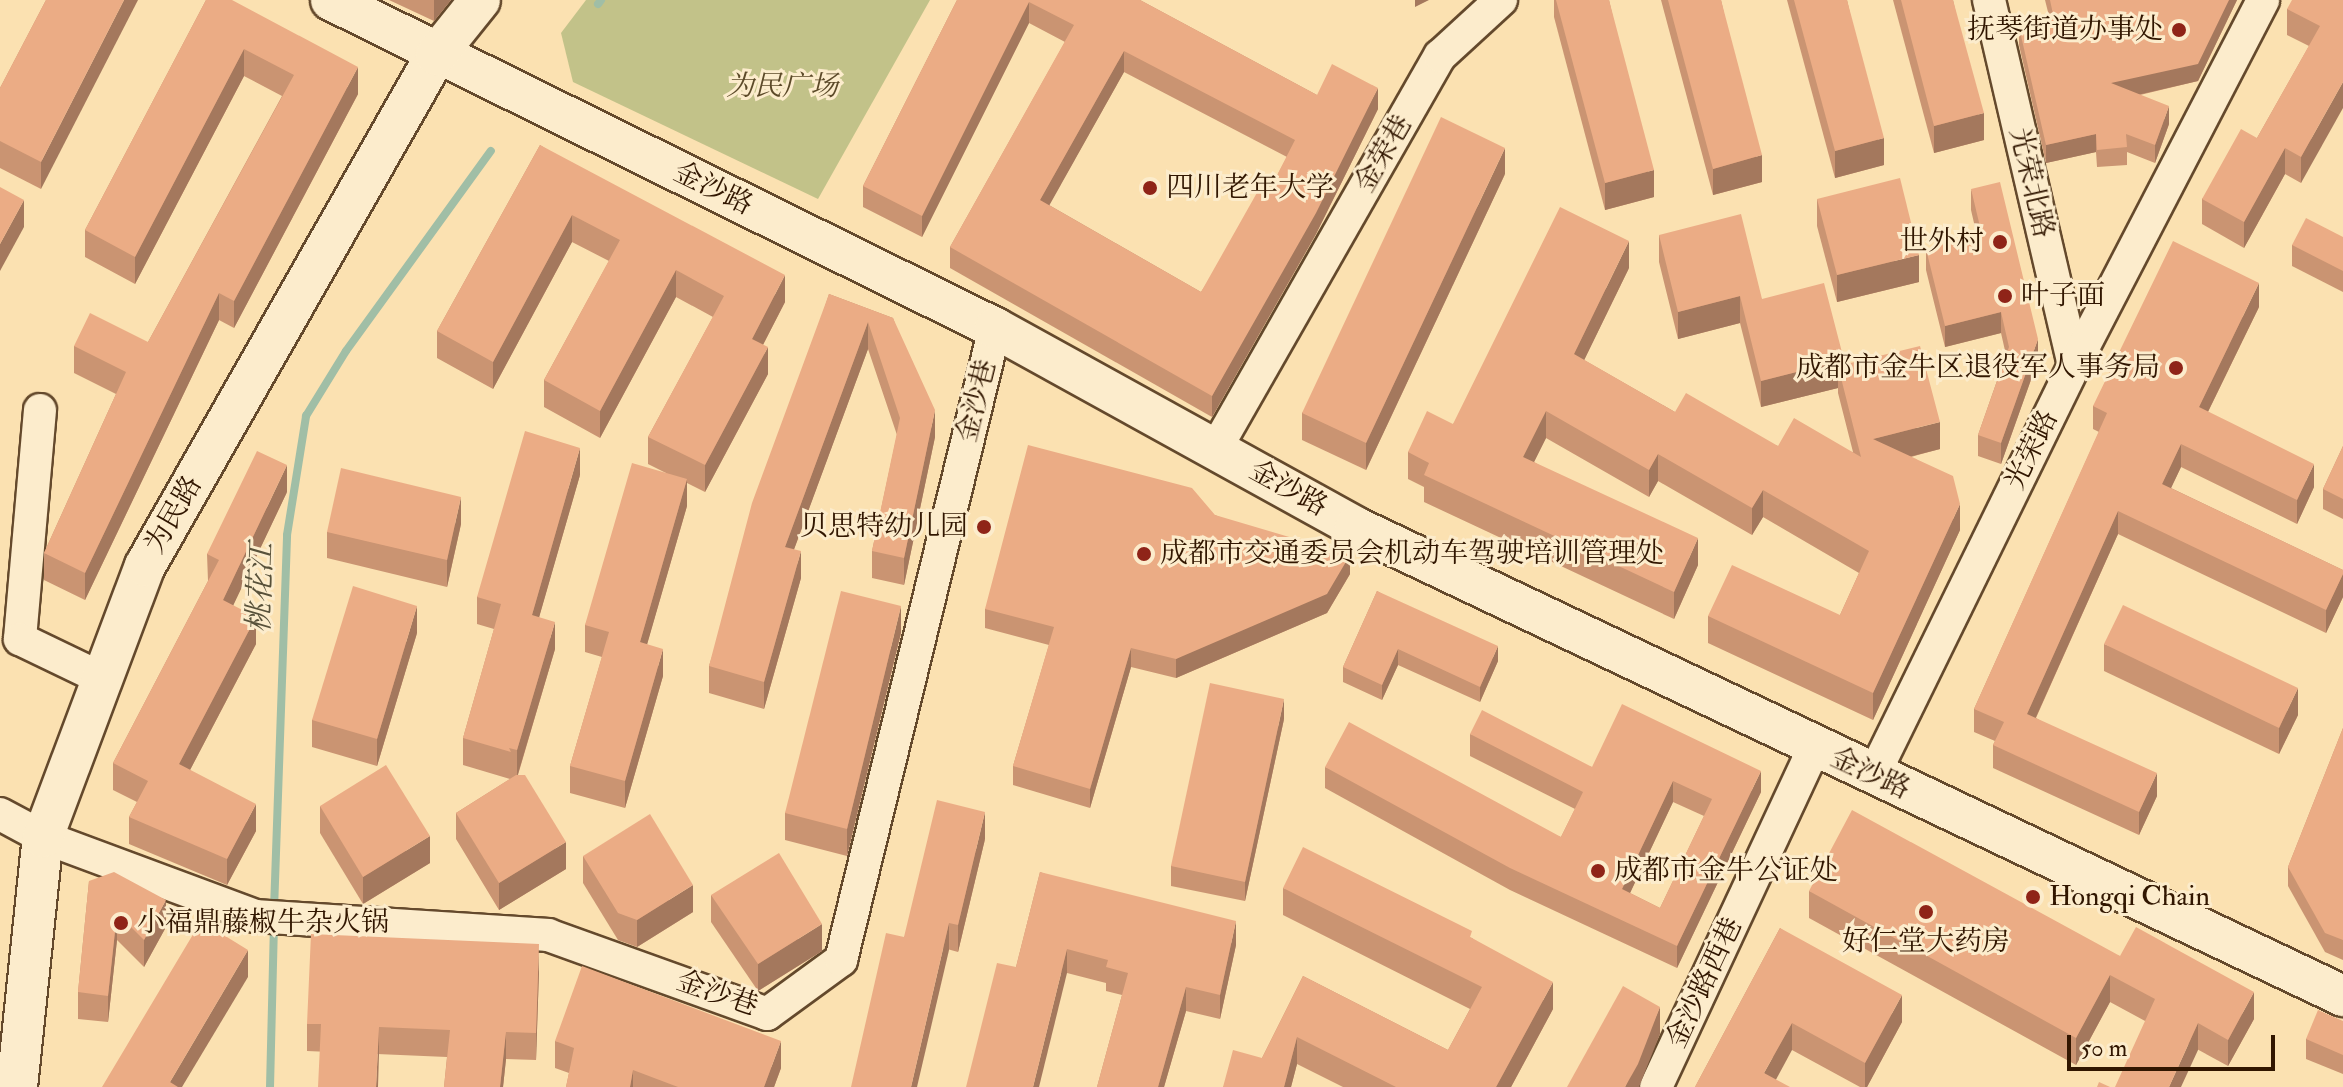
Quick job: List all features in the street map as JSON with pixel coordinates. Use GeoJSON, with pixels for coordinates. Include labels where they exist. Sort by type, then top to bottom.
{"type":"FeatureCollection","features":[{"type":"Feature","properties":{"kind":"street","name":"金沙路"},"geometry":{"type":"LineString","coordinates":[[331,0],[436,55],[995,328],[1355,527],[1814,748],[2343,996]]}},
{"type":"Feature","properties":{"kind":"street","name":"为民路"},"geometry":{"type":"LineString","coordinates":[[17,1087],[43,837],[145,566],[436,55],[480,0]]}},
{"type":"Feature","properties":{"kind":"street","name":"金荣巷"},"geometry":{"type":"LineString","coordinates":[[1215,450],[1440,56],[1501,0]]}},
{"type":"Feature","properties":{"kind":"street","name":"光荣北路"},"geometry":{"type":"LineString","coordinates":[[1989,0],[2074,365]]}},
{"type":"Feature","properties":{"kind":"street","name":"光荣路"},"geometry":{"type":"LineString","coordinates":[[1873,776],[2074,365],[2263,0]]}},
{"type":"Feature","properties":{"kind":"street","name":"金沙巷"},"geometry":{"type":"LineString","coordinates":[[0,814],[43,837],[255,916],[548,935],[767,1014],[841,960],[995,328]]}},
{"type":"Feature","properties":{"kind":"street"},"geometry":{"type":"LineString","coordinates":[[40,410],[20,639],[103,679]]}},
{"type":"Feature","properties":{"kind":"street","name":"金沙路西巷"},"geometry":{"type":"LineString","coordinates":[[1656,1087],[1814,748]]}},
{"type":"Feature","properties":{"kind":"green space","name":"为民广场"},"geometry":{"type":"Polygon","coordinates":[[[586,0],[930,0],[818,199],[573,82],[561,33],[586,0]]]}},
{"type":"Feature","properties":{"kind":"building"},"geometry":{"type":"Polygon","coordinates":[[[46,0],[124,0],[41,162],[0,141],[0,88],[46,0]]]}},
{"type":"Feature","properties":{"kind":"building"},"geometry":{"type":"Polygon","coordinates":[[[206,0],[232,0],[358,67],[234,301],[219,293],[85,573],[44,553],[126,372],[74,346],[90,313],[148,342],[294,75],[244,49],[135,257],[85,230],[206,0]]]}},
{"type":"Feature","properties":{"kind":"building"},"geometry":{"type":"Polygon","coordinates":[[[957,0],[1140,0],[1317,95],[1332,64],[1378,88],[1316,213],[1212,396],[950,247],[1074,25],[1029,2],[922,216],[863,186],[957,0]],[[1124,51],[1040,200],[1201,292],[1263,182],[1271,187],[1295,140],[1124,51]]]}},
{"type":"Feature","properties":{"kind":"building"},"geometry":{"type":"Polygon","coordinates":[[[1556,0],[1609,0],[1654,170],[1605,183],[1556,0]]]}},
{"type":"Feature","properties":{"kind":"building"},"geometry":{"type":"Polygon","coordinates":[[[1668,0],[1721,0],[1762,155],[1713,169],[1668,0]]]}},
{"type":"Feature","properties":{"kind":"building"},"geometry":{"type":"Polygon","coordinates":[[[1794,0],[1847,0],[1884,138],[1835,151],[1794,0]]]}},
{"type":"Feature","properties":{"kind":"building"},"geometry":{"type":"Polygon","coordinates":[[[1901,0],[1953,0],[1984,113],[1934,126],[1901,0]]]}},
{"type":"Feature","properties":{"kind":"building"},"geometry":{"type":"Polygon","coordinates":[[[2050,0],[2229,0],[2198,64],[2111,83],[2169,106],[2155,145],[2126,134],[2127,147],[2097,150],[2096,134],[2046,145],[2019,27],[2054,19],[2050,0]]]}},
{"type":"Feature","properties":{"kind":"building"},"geometry":{"type":"Polygon","coordinates":[[[2292,0],[2343,0],[2343,82],[2301,157],[2285,148],[2244,222],[2202,199],[2241,129],[2257,138],[2320,26],[2287,9],[2292,0]]]}},
{"type":"Feature","properties":{"kind":"building"},"geometry":{"type":"Polygon","coordinates":[[[1441,117],[1505,148],[1366,443],[1302,413],[1441,117]]]}},
{"type":"Feature","properties":{"kind":"building"},"geometry":{"type":"Polygon","coordinates":[[[540,145],[785,275],[752,339],[768,347],[705,465],[648,437],[724,296],[676,270],[600,411],[544,380],[620,240],[572,215],[493,362],[437,331],[540,145]]]}},
{"type":"Feature","properties":{"kind":"building"},"geometry":{"type":"Polygon","coordinates":[[[1900,178],[1919,255],[1837,275],[1817,199],[1900,178]]]}},
{"type":"Feature","properties":{"kind":"building"},"geometry":{"type":"Polygon","coordinates":[[[2000,182],[2038,339],[2001,443],[1978,435],[2009,347],[2001,312],[1945,326],[1926,249],[1982,235],[1971,189],[2000,182]]]}},
{"type":"Feature","properties":{"kind":"building"},"geometry":{"type":"Polygon","coordinates":[[[0,187],[24,200],[0,244],[0,187]]]}},
{"type":"Feature","properties":{"kind":"building"},"geometry":{"type":"Polygon","coordinates":[[[1560,207],[1629,241],[1574,354],[1675,412],[1686,393],[1778,446],[1794,418],[1861,457],[1838,366],[1920,346],[1940,422],[1873,439],[1953,476],[1960,504],[1873,693],[1708,616],[1732,565],[1840,615],[1869,551],[1763,490],[1752,508],[1658,454],[1649,470],[1546,411],[1523,457],[1698,538],[1674,592],[1424,475],[1429,463],[1408,452],[1427,411],[1453,424],[1560,207]]]}},
{"type":"Feature","properties":{"kind":"building"},"geometry":{"type":"Polygon","coordinates":[[[1741,214],[1762,299],[1824,283],[1844,360],[1761,381],[1740,296],[1678,312],[1659,235],[1741,214]]]}},
{"type":"Feature","properties":{"kind":"building"},"geometry":{"type":"Polygon","coordinates":[[[2306,218],[2343,237],[2343,271],[2292,245],[2306,218]]]}},
{"type":"Feature","properties":{"kind":"building"},"geometry":{"type":"Polygon","coordinates":[[[2173,241],[2259,283],[2199,407],[2314,464],[2297,500],[2181,444],[2162,484],[2343,570],[2343,574],[2326,610],[2118,511],[2027,714],[2157,773],[2139,812],[1993,745],[2004,722],[1974,709],[2107,413],[2093,406],[2173,241]]]}},
{"type":"Feature","properties":{"kind":"building"},"geometry":{"type":"Polygon","coordinates":[[[829,294],[893,318],[935,410],[904,558],[872,551],[900,418],[868,322],[785,547],[801,551],[764,682],[709,666],[752,503],[829,294]]]}},
{"type":"Feature","properties":{"kind":"building"},"geometry":{"type":"Polygon","coordinates":[[[525,431],[580,448],[532,615],[555,622],[517,750],[509,748],[511,752],[463,738],[501,604],[477,597],[525,431]]]}},
{"type":"Feature","properties":{"kind":"building","name":"成都市交通委员会机动车驾驶培训管理处"},"geometry":{"type":"Polygon","coordinates":[[[1028,445],[1192,488],[1215,515],[1350,555],[1327,594],[1176,659],[1131,648],[1090,789],[1013,766],[1054,627],[985,609],[1028,445]]]}},
{"type":"Feature","properties":{"kind":"building"},"geometry":{"type":"Polygon","coordinates":[[[2343,446],[2343,499],[2323,489],[2343,446]]]}},
{"type":"Feature","properties":{"kind":"building"},"geometry":{"type":"Polygon","coordinates":[[[257,451],[287,465],[223,600],[256,617],[179,764],[256,804],[227,859],[129,817],[148,781],[113,763],[219,560],[207,554],[257,451]]]}},
{"type":"Feature","properties":{"kind":"building"},"geometry":{"type":"Polygon","coordinates":[[[632,463],[687,479],[640,642],[663,649],[625,781],[570,766],[609,632],[585,625],[632,463]]]}},
{"type":"Feature","properties":{"kind":"building"},"geometry":{"type":"Polygon","coordinates":[[[341,468],[461,497],[447,560],[327,532],[341,468]]]}},
{"type":"Feature","properties":{"kind":"building"},"geometry":{"type":"Polygon","coordinates":[[[353,586],[417,606],[377,739],[312,720],[353,586]]]}},
{"type":"Feature","properties":{"kind":"building"},"geometry":{"type":"Polygon","coordinates":[[[841,591],[901,606],[847,829],[785,813],[841,591]]]}},
{"type":"Feature","properties":{"kind":"building"},"geometry":{"type":"Polygon","coordinates":[[[1377,591],[1498,646],[1480,687],[1398,649],[1382,685],[1343,667],[1377,591]]]}},
{"type":"Feature","properties":{"kind":"building"},"geometry":{"type":"Polygon","coordinates":[[[2123,605],[2298,688],[2279,728],[2104,644],[2123,605]]]}},
{"type":"Feature","properties":{"kind":"building"},"geometry":{"type":"Polygon","coordinates":[[[1210,683],[1284,699],[1245,882],[1171,866],[1210,683]]]}},
{"type":"Feature","properties":{"kind":"building"},"geometry":{"type":"Polygon","coordinates":[[[1622,704],[1761,771],[1677,946],[1510,868],[1325,767],[1349,722],[1561,837],[1583,792],[1470,734],[1482,710],[1592,767],[1622,704]],[[1673,781],[1622,889],[1660,908],[1712,799],[1673,781]]]}},
{"type":"Feature","properties":{"kind":"building"},"geometry":{"type":"Polygon","coordinates":[[[2343,728],[2343,940],[2325,933],[2288,867],[2343,728]]]}},
{"type":"Feature","properties":{"kind":"building"},"geometry":{"type":"Polygon","coordinates":[[[386,765],[430,836],[363,877],[320,806],[386,765]]]}},
{"type":"Feature","properties":{"kind":"building"},"geometry":{"type":"Polygon","coordinates":[[[516,775],[525,775],[566,842],[499,883],[456,813],[516,775]]]}},
{"type":"Feature","properties":{"kind":"building"},"geometry":{"type":"Polygon","coordinates":[[[937,800],[985,812],[958,925],[949,923],[911,1087],[851,1087],[886,933],[904,937],[937,800]]]}},
{"type":"Feature","properties":{"kind":"building"},"geometry":{"type":"Polygon","coordinates":[[[1852,810],[2120,956],[2136,927],[2254,992],[2228,1040],[2198,1023],[2169,1087],[2115,1087],[2155,999],[2110,975],[2076,1038],[1809,891],[1852,810]]]}},
{"type":"Feature","properties":{"kind":"building"},"geometry":{"type":"Polygon","coordinates":[[[650,814],[693,885],[637,920],[618,913],[583,856],[650,814]]]}},
{"type":"Feature","properties":{"kind":"building"},"geometry":{"type":"Polygon","coordinates":[[[1303,847],[1472,931],[1470,937],[1553,982],[1496,1087],[1396,1087],[1297,1037],[1284,1087],[1223,1087],[1233,1050],[1262,1058],[1303,976],[1448,1050],[1482,987],[1283,888],[1303,847]]]}},
{"type":"Feature","properties":{"kind":"building"},"geometry":{"type":"Polygon","coordinates":[[[779,853],[822,924],[758,964],[711,895],[779,853]]]}},
{"type":"Feature","properties":{"kind":"building"},"geometry":{"type":"Polygon","coordinates":[[[114,872],[166,900],[144,940],[117,913],[108,996],[78,992],[89,881],[114,872]]]}},
{"type":"Feature","properties":{"kind":"building"},"geometry":{"type":"Polygon","coordinates":[[[1040,872],[1236,921],[1220,995],[1186,987],[1158,1087],[1097,1087],[1128,973],[1106,967],[1108,960],[1067,949],[1033,1087],[966,1087],[997,963],[1016,967],[1040,872]]]}},
{"type":"Feature","properties":{"kind":"building"},"geometry":{"type":"Polygon","coordinates":[[[201,921],[248,950],[170,1082],[178,1087],[102,1087],[201,921]]]}},
{"type":"Feature","properties":{"kind":"building"},"geometry":{"type":"Polygon","coordinates":[[[1780,928],[1902,995],[1865,1063],[1792,1023],[1764,1073],[1790,1087],[1695,1087],[1780,928]]]}},
{"type":"Feature","properties":{"kind":"building"},"geometry":{"type":"Polygon","coordinates":[[[311,934],[539,944],[536,1033],[506,1032],[500,1087],[444,1087],[450,1030],[379,1027],[376,1087],[318,1087],[321,1024],[307,1024],[311,934]]]}},
{"type":"Feature","properties":{"kind":"building"},"geometry":{"type":"Polygon","coordinates":[[[582,966],[781,1041],[764,1087],[678,1087],[633,1070],[630,1087],[566,1087],[574,1048],[555,1041],[582,966]]]}},
{"type":"Feature","properties":{"kind":"building"},"geometry":{"type":"Polygon","coordinates":[[[1623,986],[1660,1007],[1638,1064],[1625,1087],[1567,1087],[1623,986]]]}},
{"type":"Feature","properties":{"kind":"building"},"geometry":{"type":"Polygon","coordinates":[[[2318,1010],[2343,1021],[2343,1055],[2306,1039],[2318,1010]]]}},
{"type":"Feature","properties":{"kind":"waterway","name":"桃花江"},"geometry":{"type":"LineString","coordinates":[[598,4],[601,0]]}},
{"type":"Feature","properties":{"kind":"waterway","name":"桃花江"},"geometry":{"type":"LineString","coordinates":[[274,910],[287,535],[306,416],[346,351],[491,151]]}},
{"type":"Feature","properties":{"kind":"waterway","name":"桃花江"},"geometry":{"type":"LineString","coordinates":[[270,1087],[274,924]]}},
{"type":"Feature","properties":{"kind":"place","name":"抚琴街道办事处"},"geometry":{"type":"Point","coordinates":[2179,30]}},
{"type":"Feature","properties":{"kind":"place","name":"四川老年大学"},"geometry":{"type":"Point","coordinates":[1150,188]}},
{"type":"Feature","properties":{"kind":"place","name":"世外村"},"geometry":{"type":"Point","coordinates":[2000,242]}},
{"type":"Feature","properties":{"kind":"place","name":"叶子面"},"geometry":{"type":"Point","coordinates":[2005,296]}},
{"type":"Feature","properties":{"kind":"place","name":"成都市金牛区退役军人事务局"},"geometry":{"type":"Point","coordinates":[2176,368]}},
{"type":"Feature","properties":{"kind":"place","name":"贝思特幼儿园"},"geometry":{"type":"Point","coordinates":[984,527]}},
{"type":"Feature","properties":{"kind":"place","name":"成都市交通委员会机动车驾驶培训管理处"},"geometry":{"type":"Point","coordinates":[1144,554]}},
{"type":"Feature","properties":{"kind":"place","name":"成都市金牛公证处"},"geometry":{"type":"Point","coordinates":[1598,871]}},
{"type":"Feature","properties":{"kind":"place","name":"Hongqi Chain"},"geometry":{"type":"Point","coordinates":[2033,897]}},
{"type":"Feature","properties":{"kind":"place","name":"好仁堂大药房"},"geometry":{"type":"Point","coordinates":[1926,912]}},
{"type":"Feature","properties":{"kind":"place","name":"小福鼎藤椒牛杂火锅"},"geometry":{"type":"Point","coordinates":[121,923]}}]}
